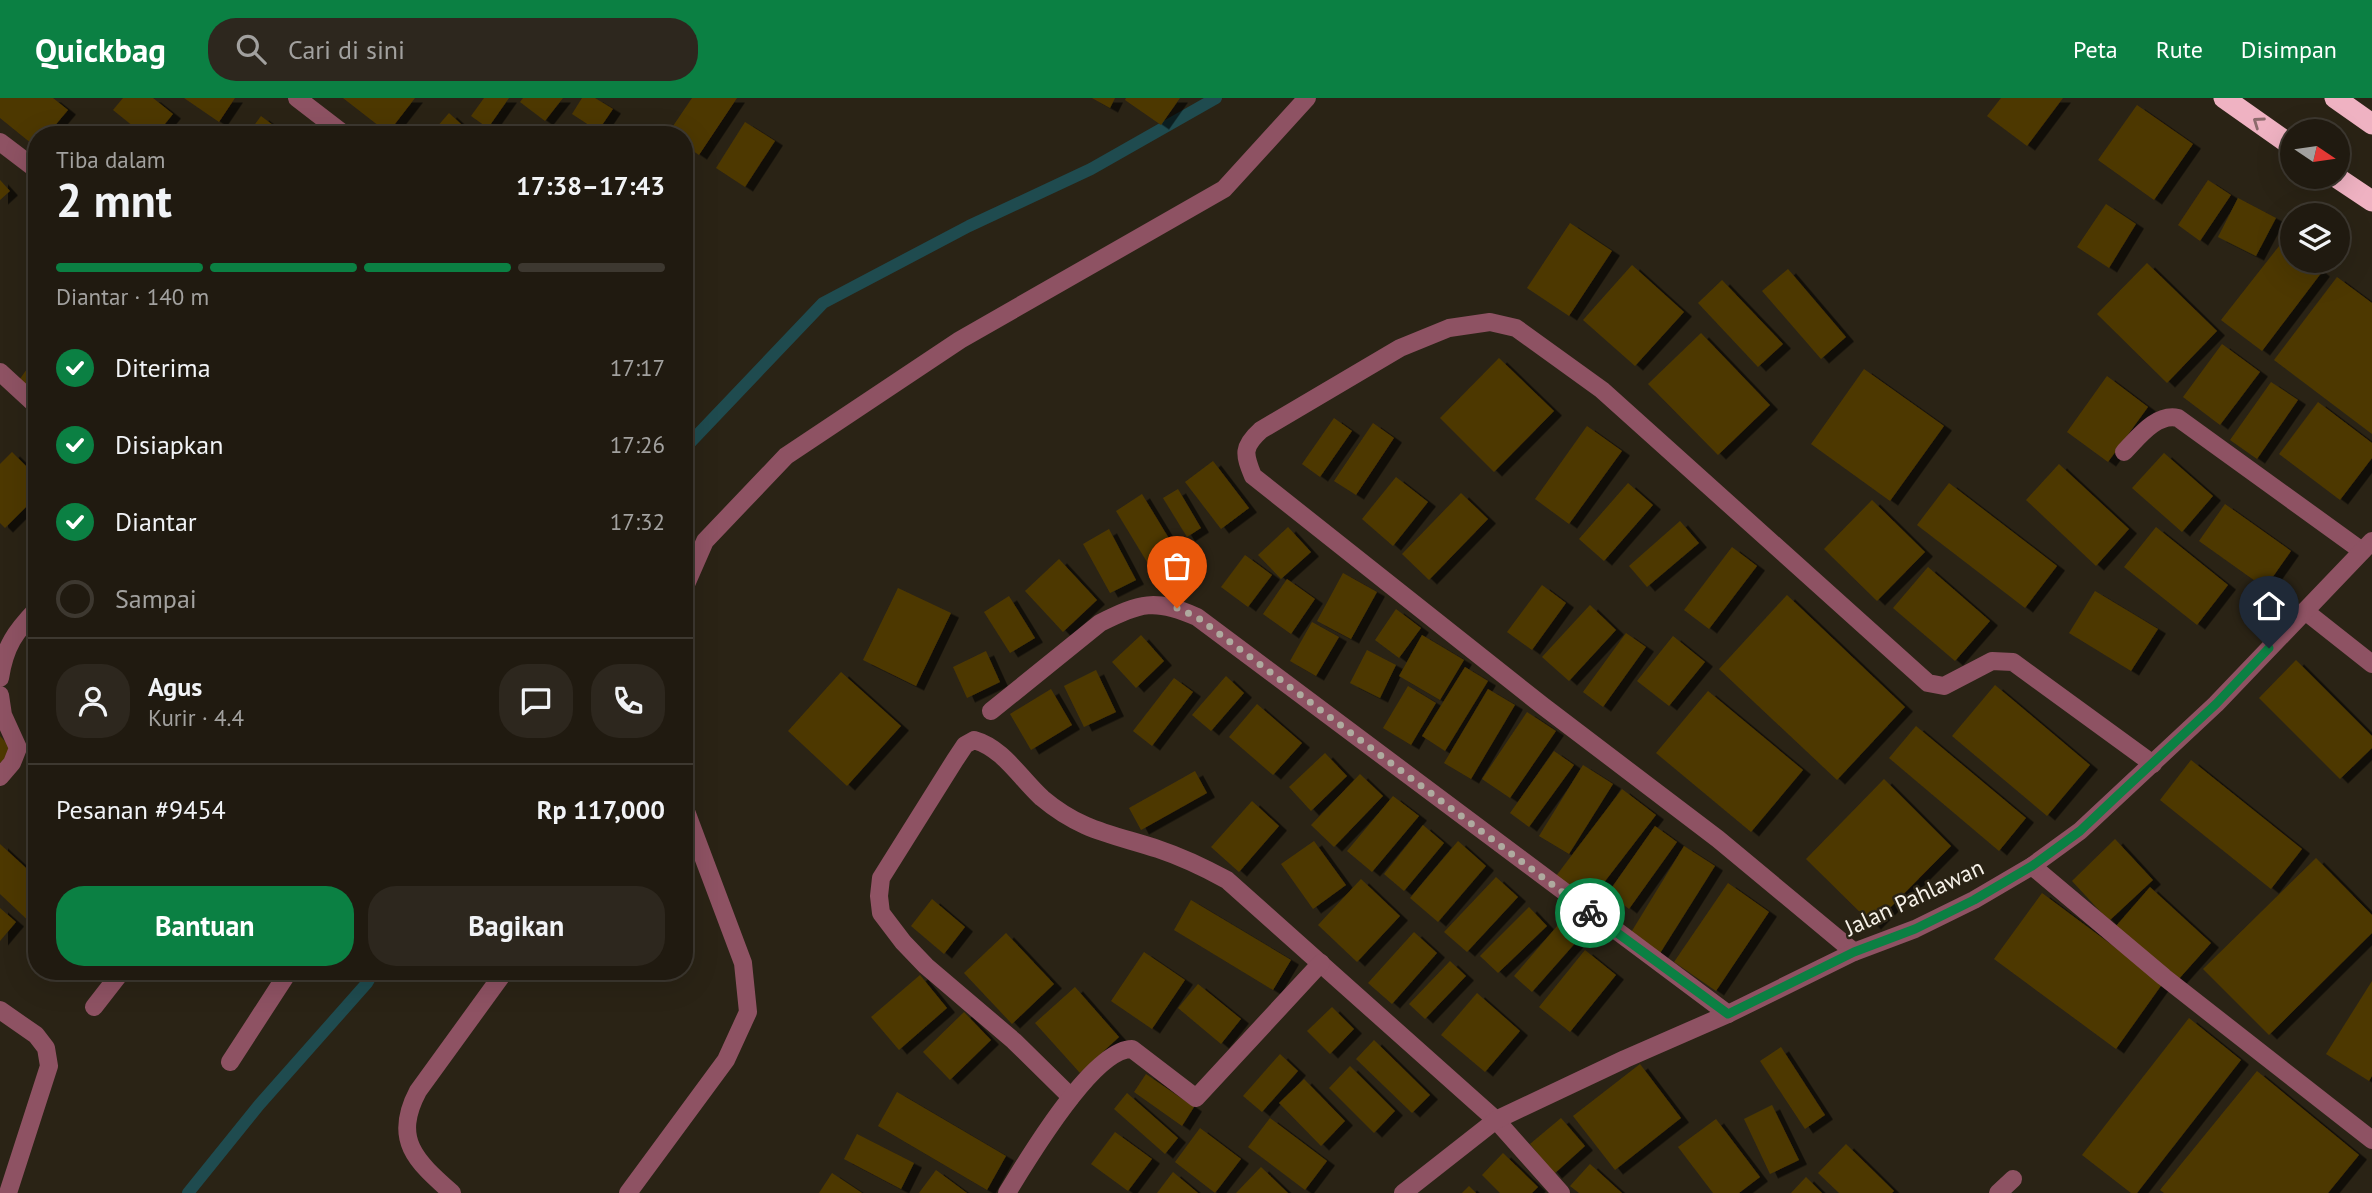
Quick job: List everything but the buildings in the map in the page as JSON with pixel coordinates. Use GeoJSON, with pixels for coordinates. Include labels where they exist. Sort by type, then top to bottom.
{"type":"FeatureCollection","features":[{"type":"Feature","properties":{"kind":"highway"},"geometry":{"type":"LineString","coordinates":[[2224,98],[2280,138]]}},
{"type":"Feature","properties":{"kind":"highway"},"geometry":{"type":"LineString","coordinates":[[2336,98],[2372,124]]}},
{"type":"Feature","properties":{"kind":"highway"},"geometry":{"type":"LineString","coordinates":[[2350,186],[2372,201]]}},
{"type":"Feature","properties":{"kind":"street"},"geometry":{"type":"LineString","coordinates":[[297,98],[333,126]]}},
{"type":"Feature","properties":{"kind":"street"},"geometry":{"type":"LineString","coordinates":[[693,568],[705,541],[786,456],[960,340],[1224,189],[1307,98]]}},
{"type":"Feature","properties":{"kind":"street"},"geometry":{"type":"LineString","coordinates":[[0,142],[28,163]]}},
{"type":"Feature","properties":{"kind":"street"},"geometry":{"type":"LineString","coordinates":[[1854,952],[1718,839],[1543,706],[1253,476],[1245,457],[1249,441],[1261,430],[1412,343],[1448,328],[1490,323],[1516,328],[1602,390],[1928,683],[1944,686],[1992,661],[2013,662],[2153,764]]}},
{"type":"Feature","properties":{"kind":"street"},"geometry":{"type":"LineString","coordinates":[[0,372],[28,398]]}},
{"type":"Feature","properties":{"kind":"street"},"geometry":{"type":"LineString","coordinates":[[2124,452],[2159,420],[2178,418],[2367,546]]}},
{"type":"Feature","properties":{"kind":"street","name":"Jalan Pahlawan"},"geometry":{"type":"LineString","coordinates":[[1403,1193],[1496,1120],[1728,1014],[1854,952],[1915,929],[1974,900],[2032,866],[2080,831],[2216,704],[2367,546]]}},
{"type":"Feature","properties":{"kind":"street"},"geometry":{"type":"LineString","coordinates":[[991,711],[1100,624],[1120,613],[1149,604],[1177,608],[1197,617],[1728,1014]]}},
{"type":"Feature","properties":{"kind":"street"},"geometry":{"type":"LineString","coordinates":[[2305,611],[2372,664]]}},
{"type":"Feature","properties":{"kind":"street"},"geometry":{"type":"LineString","coordinates":[[1,669],[14,633],[28,618]]}},
{"type":"Feature","properties":{"kind":"street"},"geometry":{"type":"LineString","coordinates":[[0,695],[3,715],[18,748],[12,763],[0,777]]}},
{"type":"Feature","properties":{"kind":"street"},"geometry":{"type":"LineString","coordinates":[[1071,1097],[1014,1041],[926,966],[881,913],[881,877],[965,745],[974,740],[987,744],[1043,798],[1088,829],[1160,850],[1227,880],[1496,1120],[1561,1193]]}},
{"type":"Feature","properties":{"kind":"street"},"geometry":{"type":"LineString","coordinates":[[628,1193],[726,1060],[748,1012],[743,963],[693,830]]}},
{"type":"Feature","properties":{"kind":"street"},"geometry":{"type":"LineString","coordinates":[[2032,866],[2164,977],[2372,1140]]}},
{"type":"Feature","properties":{"kind":"street"},"geometry":{"type":"LineString","coordinates":[[1007,1193],[1071,1097],[1116,1052],[1132,1048],[1196,1098],[1321,964]]}},
{"type":"Feature","properties":{"kind":"street"},"geometry":{"type":"LineString","coordinates":[[94,1007],[115,980]]}},
{"type":"Feature","properties":{"kind":"street"},"geometry":{"type":"LineString","coordinates":[[230,1062],[283,980]]}},
{"type":"Feature","properties":{"kind":"street"},"geometry":{"type":"LineString","coordinates":[[452,1193],[423,1168],[416,1158],[407,1137],[410,1107],[418,1091],[498,980]]}},
{"type":"Feature","properties":{"kind":"street"},"geometry":{"type":"LineString","coordinates":[[0,1010],[36,1035],[46,1048],[49,1066],[8,1193]]}},
{"type":"Feature","properties":{"kind":"street"},"geometry":{"type":"LineString","coordinates":[[1998,1193],[2013,1179]]}},
{"type":"Feature","properties":{"kind":"waterway"},"geometry":{"type":"LineString","coordinates":[[693,440],[823,303],[969,226],[1091,169],[1216,98]]}},
{"type":"Feature","properties":{"kind":"waterway"},"geometry":{"type":"LineString","coordinates":[[188,1193],[259,1105],[369,980]]}},
{"type":"Feature","properties":{"kind":"way so far"},"geometry":{"type":"LineString","coordinates":[[1177,608],[1197,617],[1590,913]]}},
{"type":"Feature","properties":{"kind":"route"},"geometry":{"type":"LineString","coordinates":[[1590,913],[1728,1014],[1854,952],[1915,929],[1974,900],[2032,866],[2080,831],[2216,704],[2269,648]]}}]}
